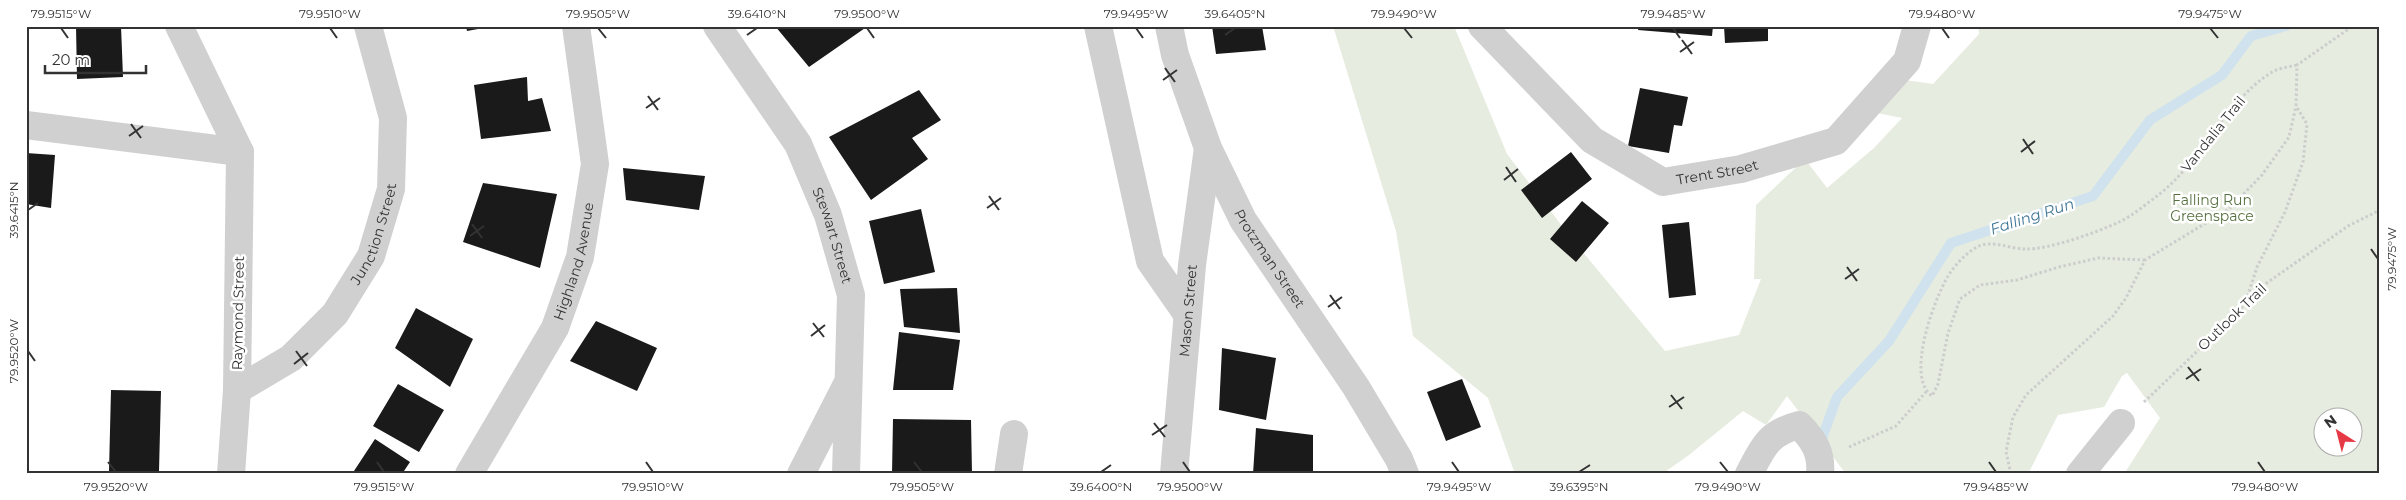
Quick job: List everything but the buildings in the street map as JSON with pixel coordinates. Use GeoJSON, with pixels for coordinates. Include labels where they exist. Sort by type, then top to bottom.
{"type":"FeatureCollection","features":[{"type":"Feature","properties":{"kind":"street"},"geometry":{"type":"LineString","coordinates":[[179,26],[240,152]]}},
{"type":"Feature","properties":{"kind":"street","name":"Junction Street"},"geometry":{"type":"LineString","coordinates":[[237,390],[291,358],[335,314],[371,256],[391,189],[393,118],[368,26]]}},
{"type":"Feature","properties":{"kind":"street","name":"Highland Avenue"},"geometry":{"type":"LineString","coordinates":[[469,474],[554,328],[580,257],[595,164],[576,26]]}},
{"type":"Feature","properties":{"kind":"street","name":"Stewart Street"},"geometry":{"type":"LineString","coordinates":[[717,26],[798,144],[828,215],[851,295],[846,474]]}},
{"type":"Feature","properties":{"kind":"street"},"geometry":{"type":"LineString","coordinates":[[1098,26],[1150,261],[1187,314]]}},
{"type":"Feature","properties":{"kind":"street","name":"Protzman Street"},"geometry":{"type":"LineString","coordinates":[[1169,26],[1175,56],[1208,148],[1242,220],[1356,387],[1400,459],[1405,474]]}},
{"type":"Feature","properties":{"kind":"street","name":"Trent Street"},"geometry":{"type":"LineString","coordinates":[[1482,26],[1592,140],[1663,182],[1741,169],[1836,141],[1906,61],[1917,26]]}},
{"type":"Feature","properties":{"kind":"street"},"geometry":{"type":"LineString","coordinates":[[26,125],[240,152]]}},
{"type":"Feature","properties":{"kind":"street","name":"Mason Street"},"geometry":{"type":"LineString","coordinates":[[1174,474],[1192,265],[1208,148]]}},
{"type":"Feature","properties":{"kind":"street","name":"Raymond Street"},"geometry":{"type":"LineString","coordinates":[[231,474],[237,390],[240,152]]}},
{"type":"Feature","properties":{"kind":"street"},"geometry":{"type":"LineString","coordinates":[[801,474],[850,379]]}},
{"type":"Feature","properties":{"kind":"street"},"geometry":{"type":"LineString","coordinates":[[2080,474],[2122,423]]}},
{"type":"Feature","properties":{"kind":"street"},"geometry":{"type":"LineString","coordinates":[[1749,474],[1765,442],[1785,429],[1799,425],[1813,439],[1821,467]]}},
{"type":"Feature","properties":{"kind":"street"},"geometry":{"type":"LineString","coordinates":[[1008,474],[1014,434]]}},
{"type":"Feature","properties":{"kind":"path","name":"Vandalia Trail"},"geometry":{"type":"LineString","coordinates":[[1926,392],[1923,383],[1921,353],[1930,318],[1948,276],[1967,254],[1979,245],[2002,245],[2026,249],[2053,245],[2120,221],[2158,196],[2181,174],[2245,94],[2273,72],[2297,64],[2352,26]]}},
{"type":"Feature","properties":{"kind":"path"},"geometry":{"type":"LineString","coordinates":[[2011,474],[2006,452],[2013,417],[2026,395],[2113,316],[2126,298],[2145,260],[2229,209],[2262,175],[2289,137],[2296,106],[2297,64]]}},
{"type":"Feature","properties":{"kind":"path"},"geometry":{"type":"LineString","coordinates":[[2245,304],[2257,267],[2285,212],[2303,162],[2307,124],[2296,106]]}},
{"type":"Feature","properties":{"kind":"path","name":"Outlook Trail"},"geometry":{"type":"LineString","coordinates":[[2122,423],[2261,287],[2348,226],[2380,210]]}},
{"type":"Feature","properties":{"kind":"path"},"geometry":{"type":"LineString","coordinates":[[1821,467],[1896,426],[1926,392],[1932,396],[1938,384],[1948,333],[1960,299],[1980,285],[2017,280],[2059,267],[2098,258],[2145,260]]}},
{"type":"Feature","properties":{"kind":"green space","name":"Falling Run Greenspace"},"geometry":{"type":"Polygon","coordinates":[[[1333,26],[1454,26],[1507,154],[1572,239],[1665,351],[1739,335],[1761,279],[1754,279],[1756,205],[1805,159],[1827,188],[1874,148],[1902,118],[1872,112],[1905,80],[1933,84],[1979,34],[1978,26],[2380,26],[2380,474],[2124,474],[2160,418],[2127,373],[2122,376],[2104,407],[2058,415],[2028,474],[1846,474],[1787,396],[1766,425],[1743,411],[1689,455],[1662,474],[1515,474],[1488,398],[1413,336],[1396,231],[1333,26]]]}},
{"type":"Feature","properties":{"kind":"waterway","name":"Falling Run"},"geometry":{"type":"LineString","coordinates":[[1818,444],[1821,441],[1837,397],[1889,341],[1951,243],[2093,196],[2150,120],[2222,75],[2251,36],[2286,26]]}}]}
